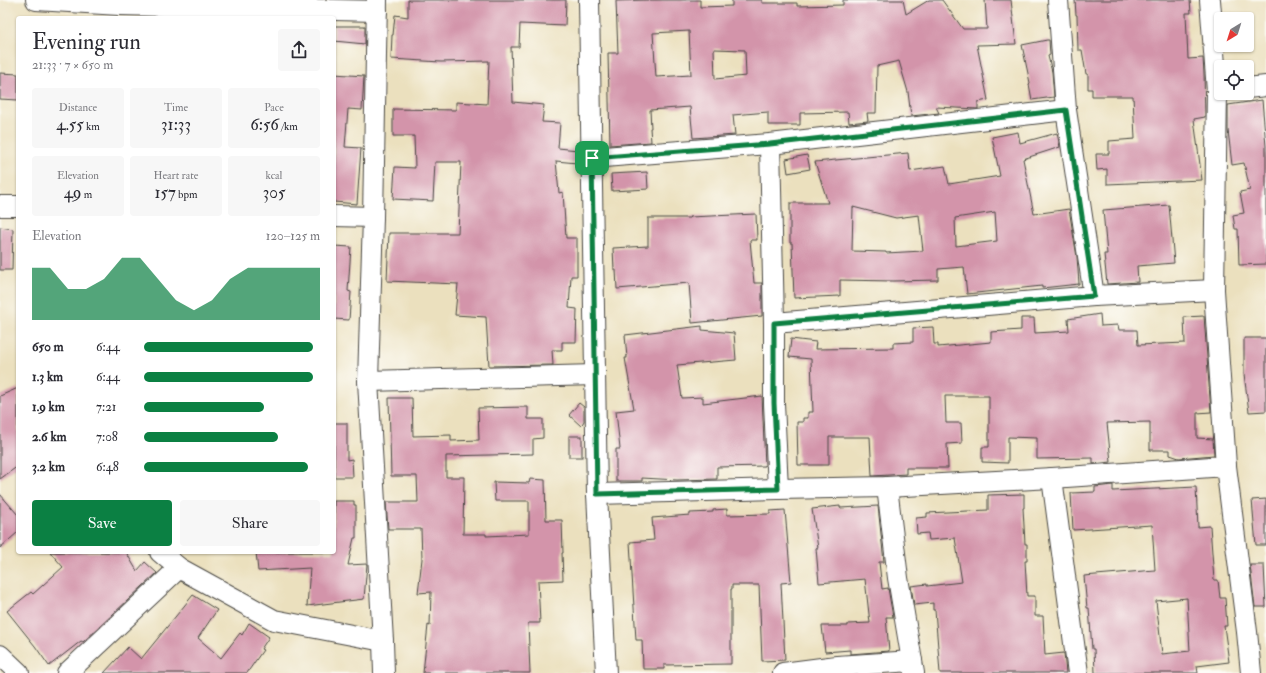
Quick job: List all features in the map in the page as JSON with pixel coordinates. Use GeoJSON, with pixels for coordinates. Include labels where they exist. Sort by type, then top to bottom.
{"type":"FeatureCollection","features":[{"type":"Feature","properties":{"kind":"street"},"geometry":{"type":"LineString","coordinates":[[36,0],[120,5],[377,6],[368,381],[384,673]]}},
{"type":"Feature","properties":{"kind":"street"},"geometry":{"type":"LineString","coordinates":[[589,0],[597,494],[606,673]]}},
{"type":"Feature","properties":{"kind":"street"},"geometry":{"type":"LineString","coordinates":[[1058,0],[1066,110],[1094,296]]}},
{"type":"Feature","properties":{"kind":"street"},"geometry":{"type":"LineString","coordinates":[[1210,0],[1216,60]]}},
{"type":"Feature","properties":{"kind":"street"},"geometry":{"type":"LineString","coordinates":[[1254,87],[1266,86]]}},
{"type":"Feature","properties":{"kind":"street"},"geometry":{"type":"LineString","coordinates":[[1219,100],[1214,290],[1226,466],[1247,632],[1250,673]]}},
{"type":"Feature","properties":{"kind":"street"},"geometry":{"type":"LineString","coordinates":[[592,158],[770,144],[1066,110]]}},
{"type":"Feature","properties":{"kind":"street"},"geometry":{"type":"LineString","coordinates":[[770,144],[774,323],[774,403],[778,489]]}},
{"type":"Feature","properties":{"kind":"street"},"geometry":{"type":"LineString","coordinates":[[0,206],[16,206]]}},
{"type":"Feature","properties":{"kind":"street"},"geometry":{"type":"LineString","coordinates":[[336,216],[373,217]]}},
{"type":"Feature","properties":{"kind":"street"},"geometry":{"type":"LineString","coordinates":[[774,323],[1094,296],[1214,290]]}},
{"type":"Feature","properties":{"kind":"street"},"geometry":{"type":"LineString","coordinates":[[368,381],[595,375]]}},
{"type":"Feature","properties":{"kind":"street"},"geometry":{"type":"LineString","coordinates":[[597,494],[887,487],[1052,478],[1226,466]]}},
{"type":"Feature","properties":{"kind":"street"},"geometry":{"type":"LineString","coordinates":[[1052,478],[1078,673]]}},
{"type":"Feature","properties":{"kind":"street"},"geometry":{"type":"LineString","coordinates":[[783,673],[837,666],[913,667],[898,578],[887,487]]}},
{"type":"Feature","properties":{"kind":"street"},"geometry":{"type":"LineString","coordinates":[[162,554],[179,568],[274,620],[383,641]]}},
{"type":"Feature","properties":{"kind":"street"},"geometry":{"type":"LineString","coordinates":[[67,673],[179,568]]}},
{"type":"Feature","properties":{"kind":"street"},"geometry":{"type":"LineString","coordinates":[[0,654],[19,673]]}},
{"type":"Feature","properties":{"kind":"building"},"geometry":{"type":"Polygon","coordinates":[[[408,0],[566,0],[565,26],[520,24],[519,47],[511,47],[513,102],[544,105],[542,122],[560,123],[558,148],[578,150],[577,163],[556,161],[559,193],[563,192],[566,238],[577,238],[577,276],[571,276],[569,308],[577,309],[576,342],[562,342],[562,350],[552,350],[553,365],[489,366],[486,317],[455,315],[458,284],[387,281],[389,233],[458,233],[461,162],[435,162],[433,201],[393,199],[395,167],[415,168],[414,136],[393,136],[393,109],[456,110],[456,102],[487,104],[489,61],[441,62],[391,59],[395,15],[408,17],[408,0]]]}},
{"type":"Feature","properties":{"kind":"building"},"geometry":{"type":"Polygon","coordinates":[[[700,0],[700,7],[732,6],[732,0],[762,0],[762,3],[797,3],[797,6],[843,5],[843,0],[903,0],[906,14],[929,0],[942,0],[963,29],[987,29],[985,0],[1011,0],[1016,44],[977,45],[988,100],[978,102],[978,109],[936,107],[939,113],[911,116],[908,92],[899,61],[877,66],[876,113],[867,113],[868,121],[849,123],[848,112],[800,113],[800,125],[768,125],[768,112],[733,115],[735,135],[693,138],[690,107],[650,110],[651,142],[610,145],[608,53],[618,53],[616,1],[700,0]],[[689,31],[653,33],[656,77],[691,75],[689,31]],[[714,49],[715,79],[746,76],[745,50],[714,49]]]}},
{"type":"Feature","properties":{"kind":"building"},"geometry":{"type":"Polygon","coordinates":[[[1075,0],[1190,0],[1191,13],[1186,13],[1188,59],[1203,58],[1205,117],[1194,119],[1202,180],[1107,184],[1107,169],[1097,170],[1096,154],[1109,154],[1109,141],[1135,139],[1133,96],[1092,96],[1092,89],[1088,89],[1088,74],[1086,74],[1082,50],[1078,50],[1075,0]]]}},
{"type":"Feature","properties":{"kind":"building"},"geometry":{"type":"Polygon","coordinates":[[[336,26],[365,26],[365,44],[336,41],[336,26]]]}},
{"type":"Feature","properties":{"kind":"building"},"geometry":{"type":"Polygon","coordinates":[[[1049,40],[1050,55],[1048,56],[1052,72],[1054,97],[1032,100],[1022,45],[1049,40]]]}},
{"type":"Feature","properties":{"kind":"building"},"geometry":{"type":"Polygon","coordinates":[[[0,73],[16,74],[16,100],[0,99],[0,73]]]}},
{"type":"Feature","properties":{"kind":"building"},"geometry":{"type":"Polygon","coordinates":[[[336,74],[364,76],[362,110],[348,109],[345,147],[361,148],[357,204],[336,202],[336,74]]]}},
{"type":"Feature","properties":{"kind":"building"},"geometry":{"type":"Polygon","coordinates":[[[1262,100],[1266,146],[1266,264],[1239,265],[1238,229],[1235,229],[1233,215],[1244,213],[1240,192],[1250,190],[1244,163],[1232,165],[1228,130],[1228,105],[1262,100]]]}},
{"type":"Feature","properties":{"kind":"building"},"geometry":{"type":"Polygon","coordinates":[[[1018,132],[1020,143],[1057,133],[1060,147],[1023,159],[1034,214],[1069,209],[1077,257],[1079,284],[1042,288],[1042,286],[967,294],[964,267],[938,269],[938,280],[840,280],[840,296],[794,298],[792,243],[790,243],[790,203],[828,203],[815,162],[908,153],[910,171],[945,166],[949,184],[1000,176],[992,137],[1018,132]],[[853,207],[852,251],[886,253],[923,251],[919,215],[896,218],[853,207]],[[995,212],[955,218],[956,246],[997,241],[995,212]]]}},
{"type":"Feature","properties":{"kind":"building"},"geometry":{"type":"Polygon","coordinates":[[[807,155],[810,169],[788,173],[786,159],[807,155]]]}},
{"type":"Feature","properties":{"kind":"building"},"geometry":{"type":"Polygon","coordinates":[[[647,172],[648,189],[612,191],[611,174],[647,172]]]}},
{"type":"Feature","properties":{"kind":"building"},"geometry":{"type":"Polygon","coordinates":[[[1169,205],[1174,263],[1137,266],[1138,282],[1107,284],[1104,254],[1107,254],[1103,210],[1169,205]]]}},
{"type":"Feature","properties":{"kind":"building"},"geometry":{"type":"Polygon","coordinates":[[[756,214],[757,240],[750,240],[754,283],[762,283],[762,316],[692,323],[689,283],[617,289],[613,248],[648,246],[648,218],[690,218],[689,217],[756,214]]]}},
{"type":"Feature","properties":{"kind":"building"},"geometry":{"type":"Polygon","coordinates":[[[0,227],[13,229],[12,270],[0,270],[0,227]]]}},
{"type":"Feature","properties":{"kind":"building"},"geometry":{"type":"Polygon","coordinates":[[[336,246],[351,247],[348,291],[351,292],[349,320],[336,319],[336,246]]]}},
{"type":"Feature","properties":{"kind":"building"},"geometry":{"type":"Polygon","coordinates":[[[1100,314],[1101,326],[1118,325],[1119,330],[1137,330],[1138,345],[1185,343],[1184,317],[1204,316],[1211,412],[1197,413],[1197,438],[1213,439],[1214,455],[1179,458],[1170,455],[1170,450],[1150,450],[1150,422],[1107,423],[1111,462],[1093,464],[1093,458],[1037,459],[1037,438],[1008,437],[1008,463],[982,462],[982,447],[989,447],[989,396],[945,396],[946,423],[961,423],[962,443],[947,444],[948,468],[906,468],[906,474],[872,476],[870,437],[829,437],[829,465],[798,465],[797,422],[803,422],[803,418],[808,418],[808,412],[813,412],[811,359],[789,357],[791,339],[816,342],[815,349],[893,348],[893,343],[913,342],[913,328],[933,327],[934,344],[938,344],[938,347],[991,342],[991,332],[1021,330],[1021,318],[1034,318],[1035,333],[1069,331],[1068,319],[1100,314]]]}},
{"type":"Feature","properties":{"kind":"building"},"geometry":{"type":"Polygon","coordinates":[[[702,326],[702,330],[734,333],[736,360],[677,365],[682,398],[703,397],[703,403],[762,396],[765,466],[717,467],[717,479],[677,480],[642,478],[642,481],[616,481],[616,449],[620,449],[616,411],[634,409],[625,358],[627,358],[625,335],[702,326]]]}},
{"type":"Feature","properties":{"kind":"building"},"geometry":{"type":"Polygon","coordinates":[[[1244,338],[1266,338],[1266,411],[1249,412],[1244,374],[1244,338]]]}},
{"type":"Feature","properties":{"kind":"building"},"geometry":{"type":"Polygon","coordinates":[[[16,389],[16,467],[0,479],[0,396],[16,389]]]}},
{"type":"Feature","properties":{"kind":"building"},"geometry":{"type":"Polygon","coordinates":[[[389,398],[412,398],[413,436],[451,435],[451,441],[479,440],[478,408],[528,407],[528,419],[543,419],[543,438],[533,439],[533,454],[446,456],[446,477],[464,477],[463,534],[486,534],[486,536],[529,534],[529,501],[495,501],[494,482],[529,483],[530,479],[545,480],[546,520],[562,520],[563,580],[538,581],[540,623],[528,623],[530,673],[423,673],[428,625],[430,626],[431,592],[418,593],[422,559],[421,529],[388,529],[386,502],[418,502],[417,476],[391,476],[389,398]]]}},
{"type":"Feature","properties":{"kind":"building"},"geometry":{"type":"Polygon","coordinates":[[[579,403],[584,407],[584,421],[581,426],[569,415],[579,403]]]}},
{"type":"Feature","properties":{"kind":"building"},"geometry":{"type":"Polygon","coordinates":[[[336,423],[347,423],[347,460],[352,459],[353,477],[336,477],[336,423]]]}},
{"type":"Feature","properties":{"kind":"building"},"geometry":{"type":"Polygon","coordinates":[[[569,436],[582,436],[582,457],[569,457],[569,436]]]}},
{"type":"Feature","properties":{"kind":"building"},"geometry":{"type":"Polygon","coordinates":[[[1113,485],[1113,491],[1196,487],[1198,527],[1210,526],[1214,580],[1218,580],[1220,598],[1225,598],[1227,626],[1224,626],[1229,662],[1197,666],[1198,673],[1095,673],[1094,649],[1092,649],[1089,608],[1087,608],[1084,576],[1155,570],[1152,525],[1073,530],[1071,493],[1095,492],[1095,487],[1113,485]],[[1187,598],[1156,601],[1162,654],[1190,651],[1187,598]]]}},
{"type":"Feature","properties":{"kind":"building"},"geometry":{"type":"Polygon","coordinates":[[[0,494],[16,513],[16,534],[0,548],[0,494]]]}},
{"type":"Feature","properties":{"kind":"building"},"geometry":{"type":"Polygon","coordinates":[[[1024,494],[1023,508],[1025,544],[1027,544],[1027,561],[1025,561],[1027,596],[1035,596],[1035,616],[1043,616],[1045,655],[1064,653],[1066,673],[940,673],[935,610],[933,610],[933,603],[914,605],[911,586],[927,584],[927,586],[962,582],[955,538],[929,540],[928,533],[917,534],[916,518],[927,517],[927,513],[988,510],[988,495],[1024,494]]]}},
{"type":"Feature","properties":{"kind":"building"},"geometry":{"type":"Polygon","coordinates":[[[1266,499],[1266,545],[1256,545],[1252,500],[1266,499]]]}},
{"type":"Feature","properties":{"kind":"building"},"geometry":{"type":"Polygon","coordinates":[[[336,501],[354,501],[354,505],[356,505],[356,538],[354,538],[348,565],[367,564],[364,599],[307,606],[310,568],[258,571],[256,554],[336,554],[336,501]]]}},
{"type":"Feature","properties":{"kind":"building"},"geometry":{"type":"Polygon","coordinates":[[[840,506],[840,508],[878,506],[884,562],[879,562],[882,589],[888,588],[893,617],[886,617],[889,651],[850,654],[850,650],[825,652],[822,626],[848,626],[848,624],[870,623],[865,579],[819,583],[816,548],[818,548],[812,509],[840,506]]]}},
{"type":"Feature","properties":{"kind":"building"},"geometry":{"type":"Polygon","coordinates":[[[727,509],[727,515],[770,514],[770,511],[785,510],[791,582],[781,583],[785,660],[762,661],[759,585],[732,585],[731,664],[664,665],[664,669],[643,669],[642,640],[636,640],[630,542],[654,540],[652,518],[690,515],[690,513],[713,512],[713,510],[727,509]]]}},
{"type":"Feature","properties":{"kind":"building"},"geometry":{"type":"Polygon","coordinates":[[[52,554],[127,554],[137,571],[145,562],[157,573],[83,642],[81,641],[49,666],[7,611],[31,592],[33,594],[63,567],[52,554]]]}},
{"type":"Feature","properties":{"kind":"building"},"geometry":{"type":"Polygon","coordinates":[[[1250,565],[1264,565],[1266,607],[1255,607],[1250,565]]]}},
{"type":"Feature","properties":{"kind":"building"},"geometry":{"type":"Polygon","coordinates":[[[193,595],[217,610],[198,638],[221,658],[240,633],[242,635],[249,623],[269,637],[261,649],[263,650],[247,673],[104,673],[128,647],[141,659],[193,595]]]}},
{"type":"Feature","properties":{"kind":"route"},"geometry":{"type":"LineString","coordinates":[[1066,110],[1094,296],[774,323],[774,403],[778,489],[597,494],[592,158],[770,144],[1066,110]]}}]}
